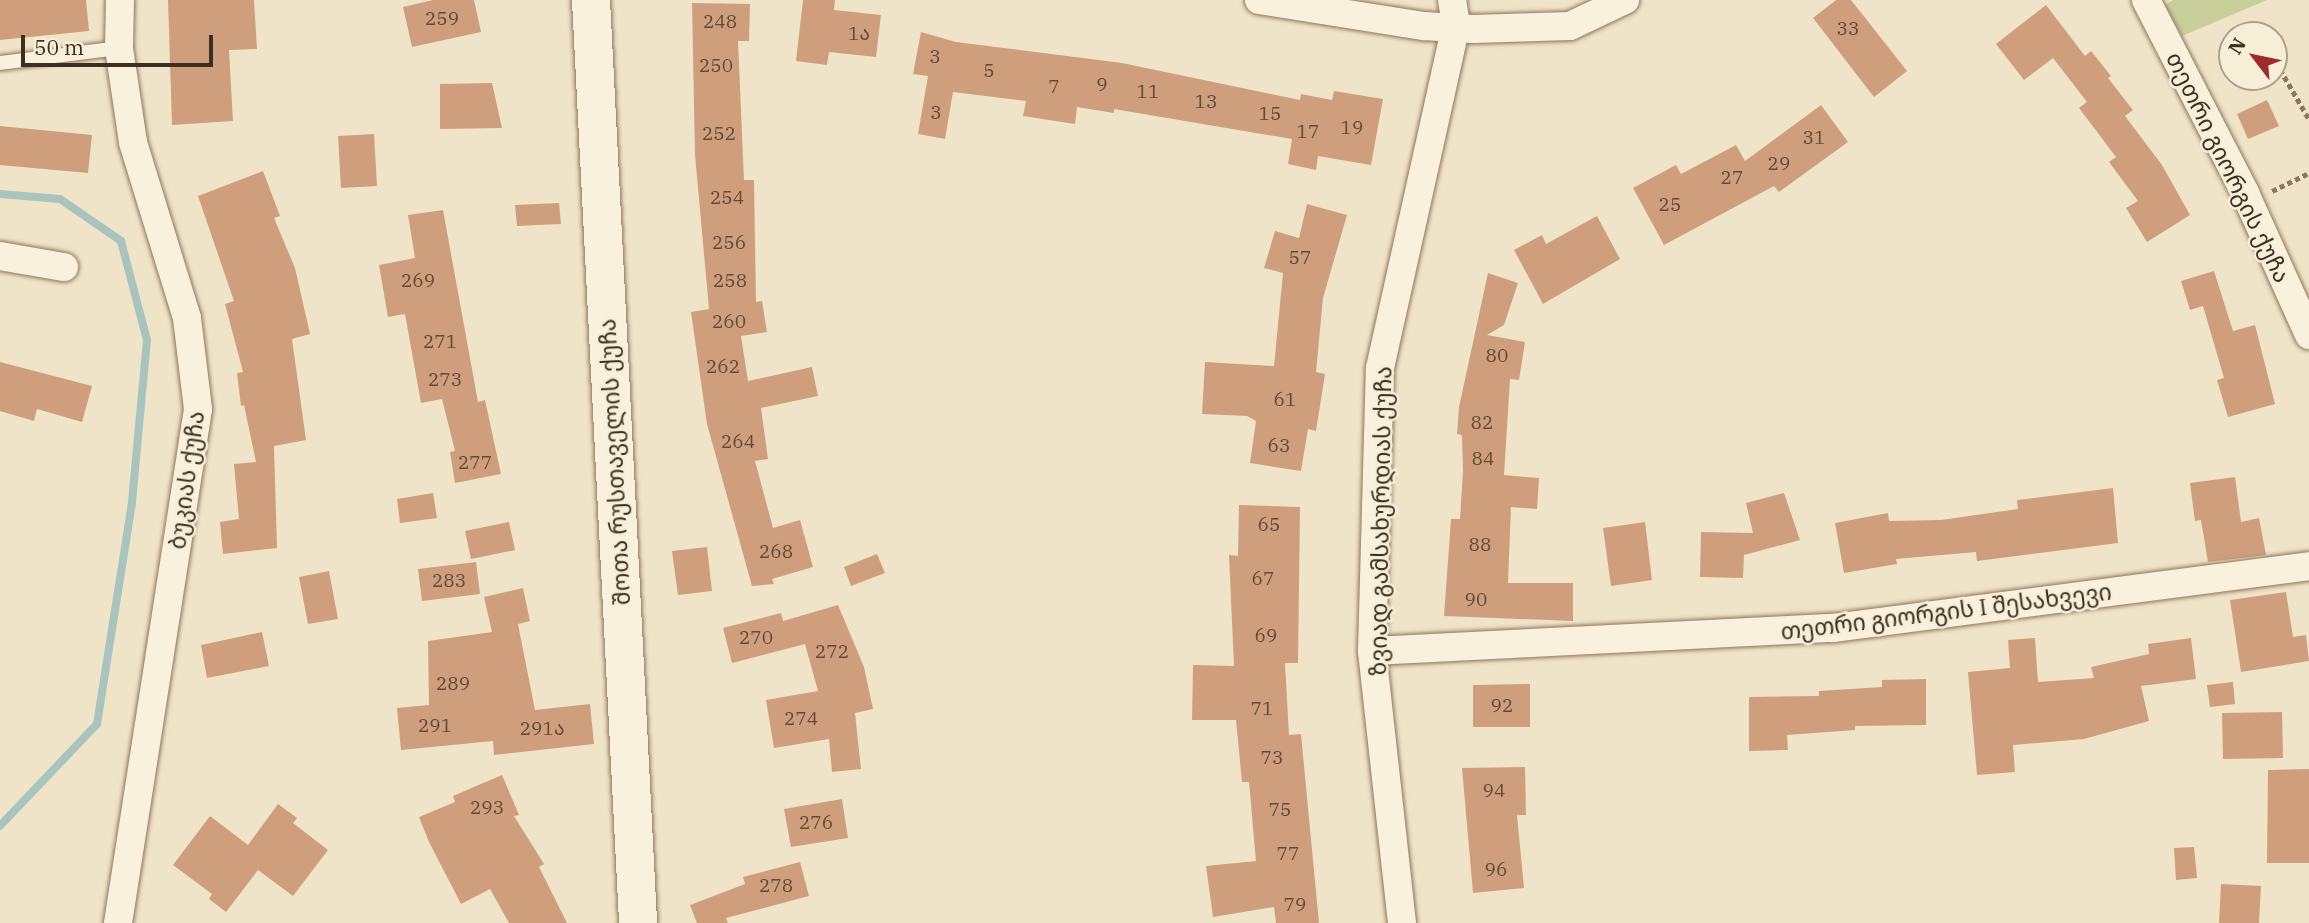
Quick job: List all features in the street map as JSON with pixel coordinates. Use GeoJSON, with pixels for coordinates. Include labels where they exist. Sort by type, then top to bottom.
{"type":"FeatureCollection","features":[{"type":"Feature","properties":{"kind":"main road","name":"შოთა რუსთაველის ქუჩა"},"geometry":{"type":"LineString","coordinates":[[591,0],[630,918]]}},
{"type":"Feature","properties":{"kind":"street","name":"ბუკიას ქუჩა"},"geometry":{"type":"LineString","coordinates":[[118,923],[198,408],[187,318],[133,142],[119,48],[120,0]]}},
{"type":"Feature","properties":{"kind":"street"},"geometry":{"type":"LineString","coordinates":[[1259,0],[1424,26],[1454,13],[1473,29],[1570,26],[1625,0]]}},
{"type":"Feature","properties":{"kind":"street","name":"თეთრი გიორგის ქუჩა"},"geometry":{"type":"LineString","coordinates":[[2146,0],[2250,202],[2309,334]]}},
{"type":"Feature","properties":{"kind":"street","name":"ზვიად გამსახურდიას ქუჩა"},"geometry":{"type":"LineString","coordinates":[[1402,923],[1372,650],[1380,368],[1454,13]]}},
{"type":"Feature","properties":{"kind":"street"},"geometry":{"type":"LineString","coordinates":[[0,256],[64,267]]}},
{"type":"Feature","properties":{"kind":"street","name":"თეთრი გიორგის I შესახვევი"},"geometry":{"type":"LineString","coordinates":[[1372,650],[1833,628],[2309,566]]}},
{"type":"Feature","properties":{"kind":"lane"},"geometry":{"type":"LineString","coordinates":[[0,63],[119,48]]}},
{"type":"Feature","properties":{"kind":"path"},"geometry":{"type":"LineString","coordinates":[[2288,83],[2309,119]]}},
{"type":"Feature","properties":{"kind":"path"},"geometry":{"type":"LineString","coordinates":[[2250,202],[2309,173]]}},
{"type":"Feature","properties":{"kind":"green space"},"geometry":{"type":"Polygon","coordinates":[[[2173,0],[2267,0],[2182,36],[2165,5],[2173,0]]]}},
{"type":"Feature","properties":{"kind":"building"},"geometry":{"type":"Polygon","coordinates":[[[0,0],[86,0],[89,31],[0,40],[0,0]]]}},
{"type":"Feature","properties":{"kind":"building"},"geometry":{"type":"Polygon","coordinates":[[[168,0],[254,0],[257,49],[229,50],[233,121],[172,125],[168,0]]]}},
{"type":"Feature","properties":{"kind":"building"},"geometry":{"type":"Polygon","coordinates":[[[433,0],[474,0],[481,32],[412,47],[403,7],[433,0]]]}},
{"type":"Feature","properties":{"kind":"building"},"geometry":{"type":"Polygon","coordinates":[[[803,0],[835,0],[834,10],[881,15],[876,57],[829,52],[827,65],[796,61],[803,0]]]}},
{"type":"Feature","properties":{"kind":"building"},"geometry":{"type":"Polygon","coordinates":[[[1836,0],[1851,0],[1907,71],[1874,97],[1813,18],[1836,0]]]}},
{"type":"Feature","properties":{"kind":"building"},"geometry":{"type":"Polygon","coordinates":[[[692,3],[750,4],[749,41],[738,41],[744,180],[754,180],[756,302],[762,301],[767,332],[741,336],[748,381],[812,367],[818,396],[761,408],[768,459],[755,461],[773,528],[800,520],[813,567],[772,579],[774,584],[752,586],[707,424],[691,312],[709,309],[695,155],[692,3]]]}},
{"type":"Feature","properties":{"kind":"building"},"geometry":{"type":"Polygon","coordinates":[[[2046,5],[2085,56],[2091,51],[2111,76],[2108,78],[2133,110],[2125,116],[2162,165],[2190,215],[2147,242],[2126,208],[2138,201],[2109,162],[2116,157],[2079,108],[2087,102],[2053,58],[2024,80],[1996,44],[2046,5]]]}},
{"type":"Feature","properties":{"kind":"building"},"geometry":{"type":"Polygon","coordinates":[[[921,32],[956,42],[1122,63],[1300,100],[1301,94],[1332,100],[1334,91],[1383,99],[1371,165],[1318,156],[1316,170],[1288,164],[1292,139],[1114,109],[1114,113],[1077,107],[1075,124],[1023,116],[1026,101],[953,92],[945,139],[918,134],[928,76],[913,74],[921,32]]]}},
{"type":"Feature","properties":{"kind":"building"},"geometry":{"type":"Polygon","coordinates":[[[492,83],[502,128],[440,129],[440,84],[492,83]]]}},
{"type":"Feature","properties":{"kind":"building"},"geometry":{"type":"Polygon","coordinates":[[[2267,100],[2279,126],[2248,139],[2237,114],[2267,100]]]}},
{"type":"Feature","properties":{"kind":"building"},"geometry":{"type":"Polygon","coordinates":[[[1821,105],[1848,142],[1779,192],[1774,186],[1664,245],[1633,188],[1676,165],[1681,174],[1736,145],[1745,161],[1821,105]]]}},
{"type":"Feature","properties":{"kind":"building"},"geometry":{"type":"Polygon","coordinates":[[[0,126],[92,135],[88,173],[0,165],[0,126]]]}},
{"type":"Feature","properties":{"kind":"building"},"geometry":{"type":"Polygon","coordinates":[[[374,134],[377,186],[341,188],[338,136],[374,134]]]}},
{"type":"Feature","properties":{"kind":"building"},"geometry":{"type":"Polygon","coordinates":[[[263,171],[280,216],[274,218],[295,268],[310,334],[292,339],[306,440],[274,446],[277,548],[223,554],[220,522],[239,519],[234,464],[256,462],[244,405],[241,406],[237,373],[243,372],[225,304],[234,301],[198,196],[263,171]]]}},
{"type":"Feature","properties":{"kind":"building"},"geometry":{"type":"Polygon","coordinates":[[[559,203],[561,224],[517,226],[515,205],[559,203]]]}},
{"type":"Feature","properties":{"kind":"building"},"geometry":{"type":"Polygon","coordinates":[[[1307,204],[1347,215],[1323,298],[1316,372],[1325,374],[1316,431],[1308,429],[1301,471],[1250,463],[1256,421],[1247,416],[1202,414],[1205,362],[1274,366],[1283,273],[1264,268],[1275,231],[1299,238],[1307,204]]]}},
{"type":"Feature","properties":{"kind":"building"},"geometry":{"type":"Polygon","coordinates":[[[443,210],[478,402],[485,400],[501,474],[455,483],[450,452],[455,451],[442,399],[421,403],[405,314],[388,317],[379,265],[415,258],[408,215],[443,210]]]}},
{"type":"Feature","properties":{"kind":"building"},"geometry":{"type":"Polygon","coordinates":[[[1597,216],[1620,259],[1543,304],[1514,250],[1542,235],[1546,244],[1597,216]]]}},
{"type":"Feature","properties":{"kind":"building"},"geometry":{"type":"Polygon","coordinates":[[[2214,271],[2233,331],[2255,325],[2275,404],[2228,417],[2217,380],[2224,378],[2203,306],[2190,310],[2181,281],[2214,271]]]}},
{"type":"Feature","properties":{"kind":"building"},"geometry":{"type":"Polygon","coordinates":[[[1488,273],[1518,283],[1504,325],[1487,335],[1525,342],[1519,380],[1510,379],[1504,475],[1539,478],[1537,509],[1511,507],[1508,583],[1573,583],[1573,621],[1444,616],[1451,519],[1460,519],[1463,471],[1462,435],[1457,434],[1459,407],[1488,273]]]}},
{"type":"Feature","properties":{"kind":"building"},"geometry":{"type":"Polygon","coordinates":[[[0,362],[92,386],[82,422],[37,409],[34,421],[0,411],[0,362]]]}},
{"type":"Feature","properties":{"kind":"building"},"geometry":{"type":"Polygon","coordinates":[[[2235,477],[2241,522],[2259,518],[2266,555],[2208,562],[2201,520],[2195,521],[2190,483],[2235,477]]]}},
{"type":"Feature","properties":{"kind":"building"},"geometry":{"type":"Polygon","coordinates":[[[2113,488],[2118,543],[1977,561],[1976,552],[1896,559],[1897,564],[1844,573],[1835,523],[1888,513],[1889,521],[1941,520],[2018,509],[2017,500],[2113,488]]]}},
{"type":"Feature","properties":{"kind":"building"},"geometry":{"type":"Polygon","coordinates":[[[433,493],[437,518],[400,523],[397,499],[433,493]]]}},
{"type":"Feature","properties":{"kind":"building"},"geometry":{"type":"Polygon","coordinates":[[[1784,493],[1800,540],[1744,555],[1743,578],[1700,577],[1701,532],[1753,533],[1746,503],[1784,493]]]}},
{"type":"Feature","properties":{"kind":"building"},"geometry":{"type":"Polygon","coordinates":[[[1239,505],[1300,507],[1298,663],[1285,663],[1289,735],[1301,734],[1319,923],[1276,923],[1274,907],[1213,917],[1206,866],[1256,861],[1249,782],[1242,782],[1236,720],[1192,720],[1193,665],[1234,666],[1229,555],[1238,556],[1239,505]]]}},
{"type":"Feature","properties":{"kind":"building"},"geometry":{"type":"Polygon","coordinates":[[[509,522],[515,550],[471,559],[465,531],[509,522]]]}},
{"type":"Feature","properties":{"kind":"building"},"geometry":{"type":"Polygon","coordinates":[[[1645,522],[1652,580],[1611,586],[1603,528],[1645,522]]]}},
{"type":"Feature","properties":{"kind":"building"},"geometry":{"type":"Polygon","coordinates":[[[707,547],[712,591],[678,595],[672,551],[707,547]]]}},
{"type":"Feature","properties":{"kind":"building"},"geometry":{"type":"Polygon","coordinates":[[[877,554],[885,573],[851,586],[844,567],[877,554]]]}},
{"type":"Feature","properties":{"kind":"building"},"geometry":{"type":"Polygon","coordinates":[[[476,562],[480,594],[422,601],[418,569],[476,562]]]}},
{"type":"Feature","properties":{"kind":"building"},"geometry":{"type":"Polygon","coordinates":[[[329,571],[338,619],[308,624],[299,577],[329,571]]]}},
{"type":"Feature","properties":{"kind":"building"},"geometry":{"type":"Polygon","coordinates":[[[523,588],[530,621],[518,624],[535,710],[590,704],[594,744],[494,755],[493,741],[401,750],[397,708],[429,705],[428,641],[492,632],[484,597],[523,588]]]}},
{"type":"Feature","properties":{"kind":"building"},"geometry":{"type":"Polygon","coordinates":[[[2286,592],[2293,637],[2306,635],[2309,661],[2241,672],[2230,600],[2286,592]]]}},
{"type":"Feature","properties":{"kind":"building"},"geometry":{"type":"Polygon","coordinates":[[[838,605],[864,667],[873,709],[855,713],[861,769],[832,772],[829,739],[774,748],[766,700],[818,691],[805,644],[732,663],[723,628],[781,613],[783,621],[838,605]]]}},
{"type":"Feature","properties":{"kind":"building"},"geometry":{"type":"Polygon","coordinates":[[[262,632],[269,666],[207,678],[201,645],[262,632]]]}},
{"type":"Feature","properties":{"kind":"building"},"geometry":{"type":"Polygon","coordinates":[[[2035,638],[2038,682],[2094,678],[2091,667],[2149,654],[2148,644],[2191,638],[2196,679],[2141,686],[2149,721],[2084,739],[2013,745],[2015,772],[1977,775],[1968,672],[2010,668],[2008,640],[2035,638]]]}},
{"type":"Feature","properties":{"kind":"building"},"geometry":{"type":"Polygon","coordinates":[[[1926,679],[1926,725],[1855,726],[1855,730],[1787,735],[1788,750],[1749,751],[1749,697],[1819,696],[1819,691],[1882,687],[1882,680],[1926,679]]]}},
{"type":"Feature","properties":{"kind":"building"},"geometry":{"type":"Polygon","coordinates":[[[2233,682],[2235,704],[2210,707],[2207,685],[2233,682]]]}},
{"type":"Feature","properties":{"kind":"building"},"geometry":{"type":"Polygon","coordinates":[[[1530,684],[1530,727],[1473,727],[1473,685],[1530,684]]]}},
{"type":"Feature","properties":{"kind":"building"},"geometry":{"type":"Polygon","coordinates":[[[2282,712],[2283,758],[2223,759],[2222,713],[2282,712]]]}},
{"type":"Feature","properties":{"kind":"building"},"geometry":{"type":"Polygon","coordinates":[[[1525,767],[1526,815],[1517,815],[1524,888],[1473,893],[1462,768],[1525,767]]]}},
{"type":"Feature","properties":{"kind":"building"},"geometry":{"type":"Polygon","coordinates":[[[2309,769],[2309,863],[2267,863],[2268,770],[2309,769]]]}},
{"type":"Feature","properties":{"kind":"building"},"geometry":{"type":"Polygon","coordinates":[[[502,775],[519,815],[514,816],[544,864],[539,867],[567,923],[509,923],[490,889],[461,904],[429,842],[419,817],[455,802],[453,796],[502,775]]]}},
{"type":"Feature","properties":{"kind":"building"},"geometry":{"type":"Polygon","coordinates":[[[842,799],[848,838],[791,847],[784,809],[842,799]]]}},
{"type":"Feature","properties":{"kind":"building"},"geometry":{"type":"Polygon","coordinates":[[[278,804],[297,818],[293,823],[328,850],[293,896],[258,870],[226,912],[209,899],[212,894],[173,865],[210,816],[248,845],[278,804]]]}},
{"type":"Feature","properties":{"kind":"building"},"geometry":{"type":"Polygon","coordinates":[[[2194,847],[2197,878],[2176,880],[2174,848],[2194,847]]]}},
{"type":"Feature","properties":{"kind":"building"},"geometry":{"type":"Polygon","coordinates":[[[800,862],[809,896],[726,918],[728,923],[697,923],[690,905],[745,884],[743,877],[800,862]]]}},
{"type":"Feature","properties":{"kind":"building"},"geometry":{"type":"Polygon","coordinates":[[[2221,884],[2261,886],[2259,923],[2219,923],[2221,884]]]}},
{"type":"Feature","properties":{"kind":"waterway"},"geometry":{"type":"LineString","coordinates":[[0,194],[60,199],[121,241],[147,340],[132,503],[97,724],[0,826]]}}]}
